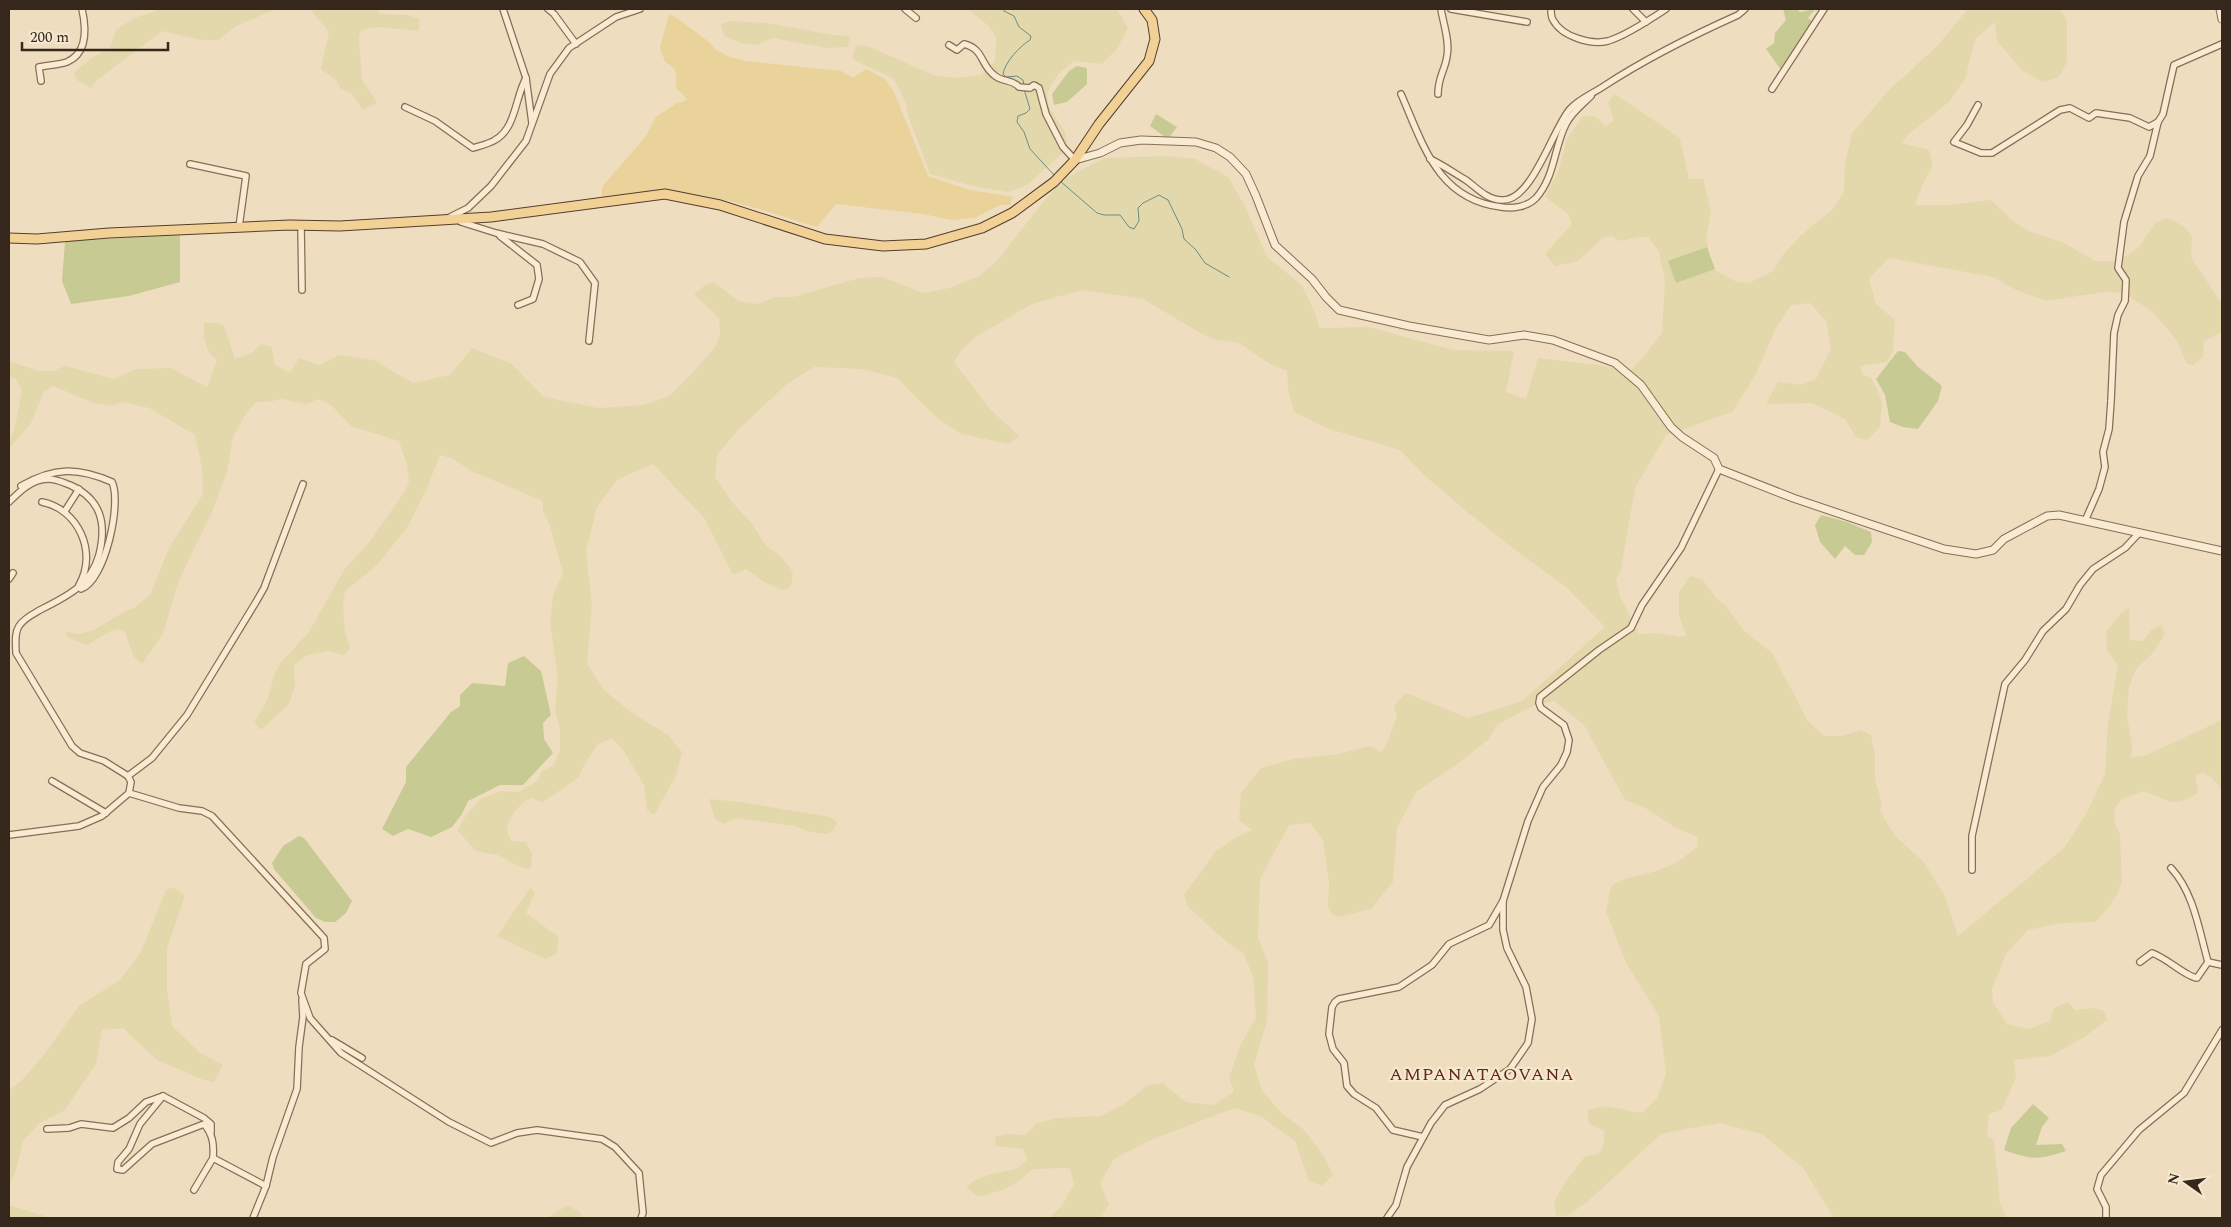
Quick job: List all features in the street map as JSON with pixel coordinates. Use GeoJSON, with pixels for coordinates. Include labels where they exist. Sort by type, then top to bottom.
{"type":"FeatureCollection","features":[{"type":"Feature","properties":{"kind":"main road"},"geometry":{"type":"LineString","coordinates":[[9,238],[37,239],[109,233],[239,227],[340,226],[491,216],[665,194],[720,205],[825,239],[859,244],[910,246],[926,244],[982,228],[1012,213],[1057,179],[1074,160],[1099,124],[1149,61],[1155,39],[1152,20],[1144,9]]}},
{"type":"Feature","properties":{"kind":"street"},"geometry":{"type":"LineString","coordinates":[[41,81],[40,67],[68,61],[81,49],[86,33],[82,9]]}},
{"type":"Feature","properties":{"kind":"street"},"geometry":{"type":"LineString","coordinates":[[503,9],[526,78],[532,124]]}},
{"type":"Feature","properties":{"kind":"street"},"geometry":{"type":"LineString","coordinates":[[548,9],[554,14],[576,44]]}},
{"type":"Feature","properties":{"kind":"street"},"geometry":{"type":"LineString","coordinates":[[446,219],[468,208],[491,186],[526,141],[550,74],[569,48],[616,17],[640,9]]}},
{"type":"Feature","properties":{"kind":"street"},"geometry":{"type":"LineString","coordinates":[[905,9],[916,18]]}},
{"type":"Feature","properties":{"kind":"street"},"geometry":{"type":"LineString","coordinates":[[1438,94],[1439,76],[1447,55],[1441,9]]}},
{"type":"Feature","properties":{"kind":"street"},"geometry":{"type":"LineString","coordinates":[[1451,9],[1527,22]]}},
{"type":"Feature","properties":{"kind":"street"},"geometry":{"type":"LineString","coordinates":[[1551,9],[1553,20],[1569,36],[1588,40],[1608,41],[1646,22],[1666,9]]}},
{"type":"Feature","properties":{"kind":"street"},"geometry":{"type":"LineString","coordinates":[[1634,9],[1646,22]]}},
{"type":"Feature","properties":{"kind":"street"},"geometry":{"type":"LineString","coordinates":[[1430,159],[1490,197],[1503,201],[1516,196],[1524,188],[1551,145],[1560,122],[1576,103],[1675,43],[1745,9]]}},
{"type":"Feature","properties":{"kind":"street"},"geometry":{"type":"LineString","coordinates":[[1772,89],[1824,9]]}},
{"type":"Feature","properties":{"kind":"street"},"geometry":{"type":"LineString","coordinates":[[2220,9],[2222,19]]}},
{"type":"Feature","properties":{"kind":"street"},"geometry":{"type":"LineString","coordinates":[[948,45],[957,50],[964,44],[978,50],[992,74],[998,79],[1015,82],[1019,86],[1030,88],[1034,85],[1039,88],[1046,114],[1064,148],[1074,160],[1100,152],[1120,143],[1142,140],[1196,142],[1216,148],[1230,157],[1246,174],[1275,244],[1312,279],[1339,310],[1409,326],[1489,340],[1524,335],[1553,340],[1615,363],[1641,385],[1671,427],[1682,437],[1714,458],[1719,470],[1793,498],[1944,549],[1976,554],[1993,550],[2004,539],[2047,516],[2059,515],[2222,551]]}},
{"type":"Feature","properties":{"kind":"street"},"geometry":{"type":"LineString","coordinates":[[2084,521],[2105,467],[2103,452],[2111,401],[2114,333],[2118,314],[2125,301],[2126,280],[2118,268],[2124,222],[2138,176],[2150,156],[2158,122],[2163,114],[2174,65],[2222,44]]}},
{"type":"Feature","properties":{"kind":"street"},"geometry":{"type":"LineString","coordinates":[[406,107],[436,121],[472,148],[496,140],[514,118],[519,90],[526,78]]}},
{"type":"Feature","properties":{"kind":"street"},"geometry":{"type":"LineString","coordinates":[[1401,94],[1430,159],[1449,185],[1462,193],[1496,206],[1510,208],[1524,206],[1535,199],[1544,187],[1566,123],[1574,112],[1596,91]]}},
{"type":"Feature","properties":{"kind":"street"},"geometry":{"type":"LineString","coordinates":[[1978,105],[1967,125],[1954,142],[1980,153],[1992,153],[2060,110],[2070,108],[2089,118],[2096,113],[2130,118],[2149,127],[2158,122]]}},
{"type":"Feature","properties":{"kind":"street"},"geometry":{"type":"LineString","coordinates":[[190,164],[246,176],[239,227]]}},
{"type":"Feature","properties":{"kind":"street"},"geometry":{"type":"LineString","coordinates":[[446,219],[543,244],[580,262],[587,269],[595,283],[589,341]]}},
{"type":"Feature","properties":{"kind":"street"},"geometry":{"type":"LineString","coordinates":[[301,225],[302,290]]}},
{"type":"Feature","properties":{"kind":"street"},"geometry":{"type":"LineString","coordinates":[[496,233],[537,265],[539,279],[533,299],[518,305]]}},
{"type":"Feature","properties":{"kind":"street"},"geometry":{"type":"LineString","coordinates":[[1423,1137],[1393,1130],[1376,1108],[1354,1094],[1347,1086],[1344,1063],[1333,1049],[1329,1034],[1332,1007],[1340,999],[1399,987],[1432,965],[1449,944],[1489,925],[1503,901],[1528,821],[1543,786],[1562,765],[1567,752],[1569,740],[1564,725],[1542,708],[1539,703],[1540,697],[1599,650],[1631,628],[1642,605],[1681,548],[1719,470]]}},
{"type":"Feature","properties":{"kind":"street"},"geometry":{"type":"LineString","coordinates":[[9,497],[21,486],[48,472],[81,472],[112,482],[115,489],[116,504],[104,557],[98,574],[90,583],[34,613],[18,627],[15,640],[16,653],[72,746],[80,753],[104,761],[128,776],[131,782],[129,793],[106,814],[79,826],[9,835]]}},
{"type":"Feature","properties":{"kind":"street"},"geometry":{"type":"LineString","coordinates":[[9,502],[22,489],[46,479],[58,480],[79,489],[90,497],[100,514],[103,524],[102,537],[99,556],[92,572],[86,582],[76,591]]}},
{"type":"Feature","properties":{"kind":"street"},"geometry":{"type":"LineString","coordinates":[[128,776],[152,758],[187,715],[256,602],[264,588],[303,484]]}},
{"type":"Feature","properties":{"kind":"street"},"geometry":{"type":"LineString","coordinates":[[65,511],[79,489]]}},
{"type":"Feature","properties":{"kind":"street"},"geometry":{"type":"LineString","coordinates":[[42,502],[65,511],[78,526],[87,556],[83,577],[76,591]]}},
{"type":"Feature","properties":{"kind":"street"},"geometry":{"type":"LineString","coordinates":[[1972,870],[1972,836],[2005,684],[2025,660],[2042,631],[2066,609],[2092,569],[2125,548],[2140,533]]}},
{"type":"Feature","properties":{"kind":"street"},"geometry":{"type":"LineString","coordinates":[[9,579],[13,573]]}},
{"type":"Feature","properties":{"kind":"street"},"geometry":{"type":"LineString","coordinates":[[52,781],[106,814]]}},
{"type":"Feature","properties":{"kind":"street"},"geometry":{"type":"LineString","coordinates":[[129,793],[179,808],[202,811],[212,816],[324,938],[325,949],[306,964],[301,993],[302,1017],[298,1046],[297,1089],[266,1186],[253,1218]]}},
{"type":"Feature","properties":{"kind":"street"},"geometry":{"type":"LineString","coordinates":[[2171,868],[2180,878],[2187,892],[2208,962]]}},
{"type":"Feature","properties":{"kind":"street"},"geometry":{"type":"LineString","coordinates":[[1387,1218],[1396,1205],[1407,1167],[1431,1122],[1445,1105],[1480,1089],[1510,1069],[1528,1043],[1532,1019],[1526,987],[1507,948],[1503,901]]}},
{"type":"Feature","properties":{"kind":"street"},"geometry":{"type":"LineString","coordinates":[[2140,962],[2152,953],[2176,965],[2192,978],[2197,978],[2208,962]]}},
{"type":"Feature","properties":{"kind":"street"},"geometry":{"type":"LineString","coordinates":[[2208,962],[2222,965]]}},
{"type":"Feature","properties":{"kind":"street"},"geometry":{"type":"LineString","coordinates":[[301,993],[310,1018],[341,1053],[449,1122],[491,1143],[517,1134],[537,1130],[602,1139],[614,1147],[640,1173],[643,1213],[641,1218]]}},
{"type":"Feature","properties":{"kind":"street"},"geometry":{"type":"LineString","coordinates":[[2106,1218],[2106,1207],[2098,1189],[2101,1175],[2139,1130],[2184,1094],[2222,1030]]}},
{"type":"Feature","properties":{"kind":"street"},"geometry":{"type":"LineString","coordinates":[[326,1036],[362,1058]]}},
{"type":"Feature","properties":{"kind":"street"},"geometry":{"type":"LineString","coordinates":[[163,1096],[140,1124],[129,1149],[118,1162],[117,1169],[124,1170],[152,1144],[174,1134],[204,1124],[211,1132]]}},
{"type":"Feature","properties":{"kind":"street"},"geometry":{"type":"LineString","coordinates":[[47,1129],[69,1128],[81,1124],[113,1128],[129,1118],[146,1102],[163,1096],[204,1118],[211,1124],[214,1145],[213,1158],[194,1190]]}},
{"type":"Feature","properties":{"kind":"street"},"geometry":{"type":"LineString","coordinates":[[213,1158],[266,1186]]}},
{"type":"Feature","properties":{"kind":"shaded area"},"geometry":{"type":"Polygon","coordinates":[[[161,9],[277,9],[236,26],[219,40],[201,40],[162,31],[97,80],[91,88],[78,81],[74,73],[91,58],[110,48],[116,30],[134,18],[161,9]]]}},
{"type":"Feature","properties":{"kind":"shaded area"},"geometry":{"type":"Polygon","coordinates":[[[310,9],[375,9],[381,14],[406,15],[419,18],[419,31],[379,27],[361,30],[359,37],[362,80],[377,103],[363,110],[352,94],[341,89],[337,81],[321,69],[329,32],[310,9]]]}},
{"type":"Feature","properties":{"kind":"shaded area"},"geometry":{"type":"Polygon","coordinates":[[[967,9],[1117,9],[1128,28],[1117,49],[1102,64],[1074,61],[1058,74],[1047,93],[1049,107],[1065,132],[1068,148],[1027,185],[1009,192],[972,186],[930,174],[908,115],[906,103],[894,79],[852,59],[856,45],[868,46],[933,75],[954,78],[981,75],[995,61],[996,37],[989,26],[967,9]]]}},
{"type":"Feature","properties":{"kind":"shaded area"},"geometry":{"type":"Polygon","coordinates":[[[1968,9],[2060,9],[2067,21],[2067,62],[2058,78],[2042,82],[2023,71],[1997,41],[1995,22],[1975,39],[1965,79],[1950,101],[1908,135],[1902,143],[1929,150],[1933,165],[1915,205],[1949,205],[1991,200],[2012,220],[2029,231],[2064,243],[2095,261],[2119,261],[2139,247],[2155,223],[2167,218],[2184,226],[2192,237],[2191,257],[2222,304],[2222,332],[2204,341],[2203,357],[2193,365],[2186,363],[2178,342],[2154,313],[2124,293],[2104,292],[2046,301],[2014,289],[1993,277],[1889,258],[1869,279],[1876,304],[1895,320],[1893,350],[1887,362],[1860,366],[1862,374],[1871,378],[1878,390],[1882,403],[1880,427],[1867,440],[1856,437],[1845,419],[1812,403],[1766,404],[1778,382],[1801,385],[1816,379],[1831,349],[1826,321],[1810,303],[1791,305],[1776,328],[1755,376],[1732,412],[1666,435],[1635,488],[1621,569],[1616,580],[1620,596],[1639,634],[1658,633],[1679,637],[1686,635],[1679,615],[1679,592],[1690,576],[1702,579],[1717,599],[1726,606],[1744,631],[1772,653],[1808,721],[1824,736],[1842,736],[1861,730],[1871,735],[1875,753],[1875,780],[1882,803],[1880,811],[1895,836],[1923,861],[1945,896],[1958,936],[2064,848],[2086,814],[2105,774],[2108,723],[2118,666],[2107,650],[2106,632],[2121,613],[2129,608],[2130,640],[2143,641],[2151,630],[2161,625],[2165,634],[2153,653],[2136,669],[2129,687],[2127,716],[2132,745],[2131,757],[2144,756],[2222,720],[2222,789],[2211,777],[2204,773],[2197,774],[2195,779],[2198,786],[2197,794],[2181,802],[2171,802],[2144,791],[2122,799],[2115,808],[2114,822],[2120,834],[2122,881],[2118,893],[2109,907],[2095,922],[2061,923],[2028,930],[2006,954],[1992,989],[1993,1002],[2007,1024],[2029,1029],[2050,1021],[2054,1008],[2068,1002],[2075,1010],[2093,1008],[2104,1011],[2107,1020],[2083,1038],[2050,1056],[2014,1060],[2016,1078],[2002,1110],[1989,1114],[1987,1136],[1994,1141],[2000,1202],[2006,1218],[1834,1218],[1803,1168],[1762,1134],[1719,1123],[1661,1134],[1586,1203],[1567,1216],[1556,1215],[1554,1202],[1566,1181],[1585,1156],[1599,1154],[1603,1145],[1605,1131],[1589,1124],[1587,1110],[1606,1106],[1642,1113],[1657,1098],[1666,1074],[1659,1016],[1626,963],[1606,911],[1611,886],[1624,879],[1653,872],[1676,863],[1697,847],[1698,838],[1671,825],[1647,809],[1625,800],[1584,725],[1554,701],[1535,705],[1498,724],[1488,740],[1456,765],[1416,792],[1397,828],[1393,882],[1371,909],[1339,917],[1332,914],[1328,906],[1329,882],[1323,840],[1310,823],[1289,825],[1260,879],[1258,938],[1268,962],[1267,1021],[1254,1065],[1262,1091],[1282,1113],[1304,1130],[1323,1155],[1333,1175],[1322,1186],[1309,1181],[1295,1141],[1260,1116],[1235,1108],[1153,1139],[1114,1159],[1100,1183],[1109,1204],[1101,1218],[1049,1218],[1062,1206],[1074,1184],[1070,1168],[1033,1169],[1018,1182],[1003,1190],[978,1197],[966,1187],[975,1180],[1016,1169],[1027,1160],[1023,1149],[996,1146],[995,1137],[1008,1134],[1026,1135],[1037,1123],[1057,1118],[1101,1116],[1124,1104],[1148,1085],[1163,1083],[1186,1102],[1213,1105],[1234,1092],[1229,1077],[1240,1046],[1256,1017],[1253,977],[1244,954],[1228,943],[1188,907],[1184,895],[1215,852],[1235,838],[1252,830],[1239,820],[1241,793],[1261,768],[1293,759],[1338,754],[1370,746],[1382,752],[1397,716],[1394,706],[1406,693],[1468,718],[1522,701],[1605,627],[1565,586],[1467,512],[1424,475],[1400,450],[1326,428],[1294,412],[1288,390],[1287,371],[1270,364],[1239,343],[1217,340],[1202,334],[1143,299],[1083,290],[1056,297],[1032,304],[977,336],[962,349],[954,362],[991,410],[1019,436],[1009,444],[961,434],[940,420],[898,378],[861,369],[814,367],[787,384],[739,429],[717,455],[715,477],[732,502],[753,525],[766,546],[781,556],[793,572],[792,583],[787,589],[781,590],[764,582],[746,569],[733,575],[705,519],[653,464],[617,480],[597,507],[586,552],[592,606],[587,664],[605,691],[631,712],[668,735],[682,752],[676,776],[654,815],[647,810],[644,785],[623,750],[612,738],[597,745],[579,777],[542,803],[531,798],[525,801],[515,811],[508,824],[507,832],[512,841],[526,842],[532,853],[531,869],[520,867],[498,855],[476,851],[457,830],[467,814],[481,799],[501,791],[519,792],[537,781],[542,771],[554,765],[560,749],[560,730],[555,709],[558,678],[550,624],[553,595],[563,573],[550,526],[543,511],[543,501],[471,471],[453,459],[440,455],[426,491],[408,526],[378,564],[345,591],[343,605],[345,631],[350,648],[344,655],[328,651],[307,655],[294,665],[295,686],[289,704],[261,730],[254,723],[268,699],[274,675],[282,661],[309,632],[344,570],[370,541],[405,491],[409,482],[407,465],[399,441],[351,426],[331,405],[318,399],[307,404],[282,399],[256,402],[247,412],[233,437],[227,472],[212,512],[179,580],[163,634],[142,664],[133,656],[125,632],[118,629],[87,645],[69,638],[65,633],[78,634],[94,630],[134,608],[150,595],[169,548],[203,494],[202,469],[195,435],[149,408],[122,402],[112,406],[94,403],[53,386],[44,391],[31,423],[9,449],[9,439],[14,432],[22,390],[15,378],[9,378],[9,361],[38,371],[53,371],[65,366],[114,379],[136,369],[171,368],[207,387],[217,360],[209,353],[204,338],[204,323],[216,323],[224,326],[235,359],[253,352],[261,344],[272,347],[275,365],[290,373],[299,358],[320,365],[339,355],[374,360],[413,383],[450,375],[472,348],[512,364],[544,397],[598,408],[643,405],[669,396],[716,346],[720,334],[719,318],[694,294],[704,286],[714,282],[738,301],[759,304],[774,297],[793,297],[859,278],[883,277],[923,293],[949,288],[979,276],[997,261],[1043,202],[1066,178],[1104,158],[1168,156],[1195,159],[1228,177],[1245,206],[1267,257],[1302,285],[1316,315],[1319,328],[1369,327],[1453,350],[1514,351],[1506,392],[1526,399],[1538,358],[1599,365],[1629,372],[1662,333],[1665,280],[1659,252],[1648,237],[1620,241],[1612,236],[1603,238],[1578,261],[1555,266],[1545,254],[1572,224],[1568,214],[1545,197],[1558,172],[1567,139],[1583,116],[1595,116],[1605,126],[1614,121],[1608,102],[1615,94],[1680,138],[1689,179],[1703,179],[1711,212],[1706,239],[1712,269],[1737,282],[1749,283],[1773,271],[1782,256],[1800,236],[1833,209],[1844,192],[1845,164],[1852,133],[1889,90],[1937,46],[1968,9]]]}},
{"type":"Feature","properties":{"kind":"shaded area"},"geometry":{"type":"Polygon","coordinates":[[[730,21],[766,23],[833,35],[850,36],[848,47],[827,48],[773,38],[756,45],[740,43],[724,36],[721,24],[730,21]]]}},
{"type":"Feature","properties":{"kind":"shaded area"},"geometry":{"type":"Polygon","coordinates":[[[709,799],[740,802],[831,817],[837,822],[834,829],[828,834],[810,832],[795,826],[736,818],[724,824],[715,819],[709,799]]]}},
{"type":"Feature","properties":{"kind":"shaded area"},"geometry":{"type":"Polygon","coordinates":[[[172,887],[185,895],[167,948],[167,988],[172,1026],[200,1053],[223,1065],[214,1082],[201,1079],[157,1060],[123,1028],[102,1030],[96,1064],[64,1111],[41,1122],[23,1141],[15,1173],[9,1186],[9,1091],[24,1078],[43,1056],[79,1006],[120,980],[140,954],[166,890],[172,887]]]}},
{"type":"Feature","properties":{"kind":"shaded area"},"geometry":{"type":"Polygon","coordinates":[[[530,888],[535,892],[526,913],[559,937],[556,954],[545,959],[497,936],[530,888]]]}},
{"type":"Feature","properties":{"kind":"shaded area"},"geometry":{"type":"Polygon","coordinates":[[[9,1205],[45,1216],[47,1218],[9,1218],[9,1205]]]}},
{"type":"Feature","properties":{"kind":"shaded area"},"geometry":{"type":"Polygon","coordinates":[[[568,1205],[581,1213],[582,1218],[546,1218],[568,1205]]]}},
{"type":"Feature","properties":{"kind":"green space"},"geometry":{"type":"Polygon","coordinates":[[[1783,9],[1797,9],[1800,12],[1815,9],[1808,18],[1814,23],[1781,70],[1766,49],[1774,43],[1775,33],[1786,20],[1783,9]]]}},
{"type":"Feature","properties":{"kind":"green space"},"geometry":{"type":"Polygon","coordinates":[[[1077,66],[1087,68],[1087,84],[1067,102],[1054,105],[1052,94],[1069,71],[1077,66]]]}},
{"type":"Feature","properties":{"kind":"green space"},"geometry":{"type":"Polygon","coordinates":[[[1156,114],[1177,127],[1168,139],[1150,126],[1156,114]]]}},
{"type":"Feature","properties":{"kind":"green space"},"geometry":{"type":"Polygon","coordinates":[[[180,235],[180,282],[129,296],[71,304],[62,281],[65,241],[180,235]]]}},
{"type":"Feature","properties":{"kind":"green space"},"geometry":{"type":"Polygon","coordinates":[[[1707,247],[1715,269],[1676,283],[1668,261],[1707,247]]]}},
{"type":"Feature","properties":{"kind":"green space"},"geometry":{"type":"Polygon","coordinates":[[[1898,351],[1905,352],[1917,366],[1942,386],[1938,401],[1918,429],[1903,427],[1890,422],[1885,395],[1876,379],[1898,351]]]}},
{"type":"Feature","properties":{"kind":"green space"},"geometry":{"type":"Polygon","coordinates":[[[1821,515],[1847,522],[1871,532],[1872,542],[1864,555],[1855,555],[1845,546],[1835,559],[1820,542],[1815,525],[1821,515]]]}},
{"type":"Feature","properties":{"kind":"green space"},"geometry":{"type":"Polygon","coordinates":[[[524,656],[541,671],[551,715],[543,723],[544,739],[553,753],[523,785],[500,785],[468,801],[462,814],[452,827],[431,837],[408,829],[393,836],[382,829],[406,782],[406,767],[451,712],[460,706],[460,695],[472,683],[505,686],[508,663],[524,656]]]}},
{"type":"Feature","properties":{"kind":"green space"},"geometry":{"type":"Polygon","coordinates":[[[299,836],[304,838],[352,901],[346,913],[335,922],[325,922],[316,918],[274,869],[272,863],[283,846],[299,836]]]}},
{"type":"Feature","properties":{"kind":"green space"},"geometry":{"type":"Polygon","coordinates":[[[2033,1104],[2049,1118],[2042,1127],[2036,1145],[2062,1144],[2066,1151],[2035,1158],[2004,1150],[2011,1128],[2033,1104]]]}},
{"type":"Feature","properties":{"kind":"sand"},"geometry":{"type":"Polygon","coordinates":[[[669,15],[674,16],[709,42],[716,50],[730,57],[745,61],[841,71],[853,78],[866,69],[885,79],[894,92],[928,176],[970,190],[1013,197],[1010,205],[1000,205],[975,218],[952,220],[923,214],[836,204],[817,227],[737,203],[685,193],[631,193],[602,198],[602,187],[646,136],[656,117],[675,104],[687,100],[677,90],[676,72],[665,62],[660,47],[669,15]]]}},
{"type":"Feature","properties":{"kind":"waterway"},"geometry":{"type":"LineString","coordinates":[[1004,9],[1004,11],[1014,16],[1019,27],[1031,36],[1030,40],[1010,60],[1003,74],[1006,77],[1017,76],[1023,80],[1024,85]]}},
{"type":"Feature","properties":{"kind":"waterway"},"geometry":{"type":"LineString","coordinates":[[1024,89],[1030,109],[1018,116],[1017,122],[1024,132],[1030,149],[1055,176]]}},
{"type":"Feature","properties":{"kind":"waterway"},"geometry":{"type":"LineString","coordinates":[[1060,181],[1097,213],[1120,215],[1129,227],[1134,229],[1139,221],[1138,208],[1143,203],[1159,195],[1168,200],[1182,229],[1184,239],[1196,250],[1205,263],[1229,277]]}},
{"type":"Feature","properties":{"kind":"district","name":"AMPANATAOVANA"},"geometry":{"type":"Point","coordinates":[1482,1074]}}]}
